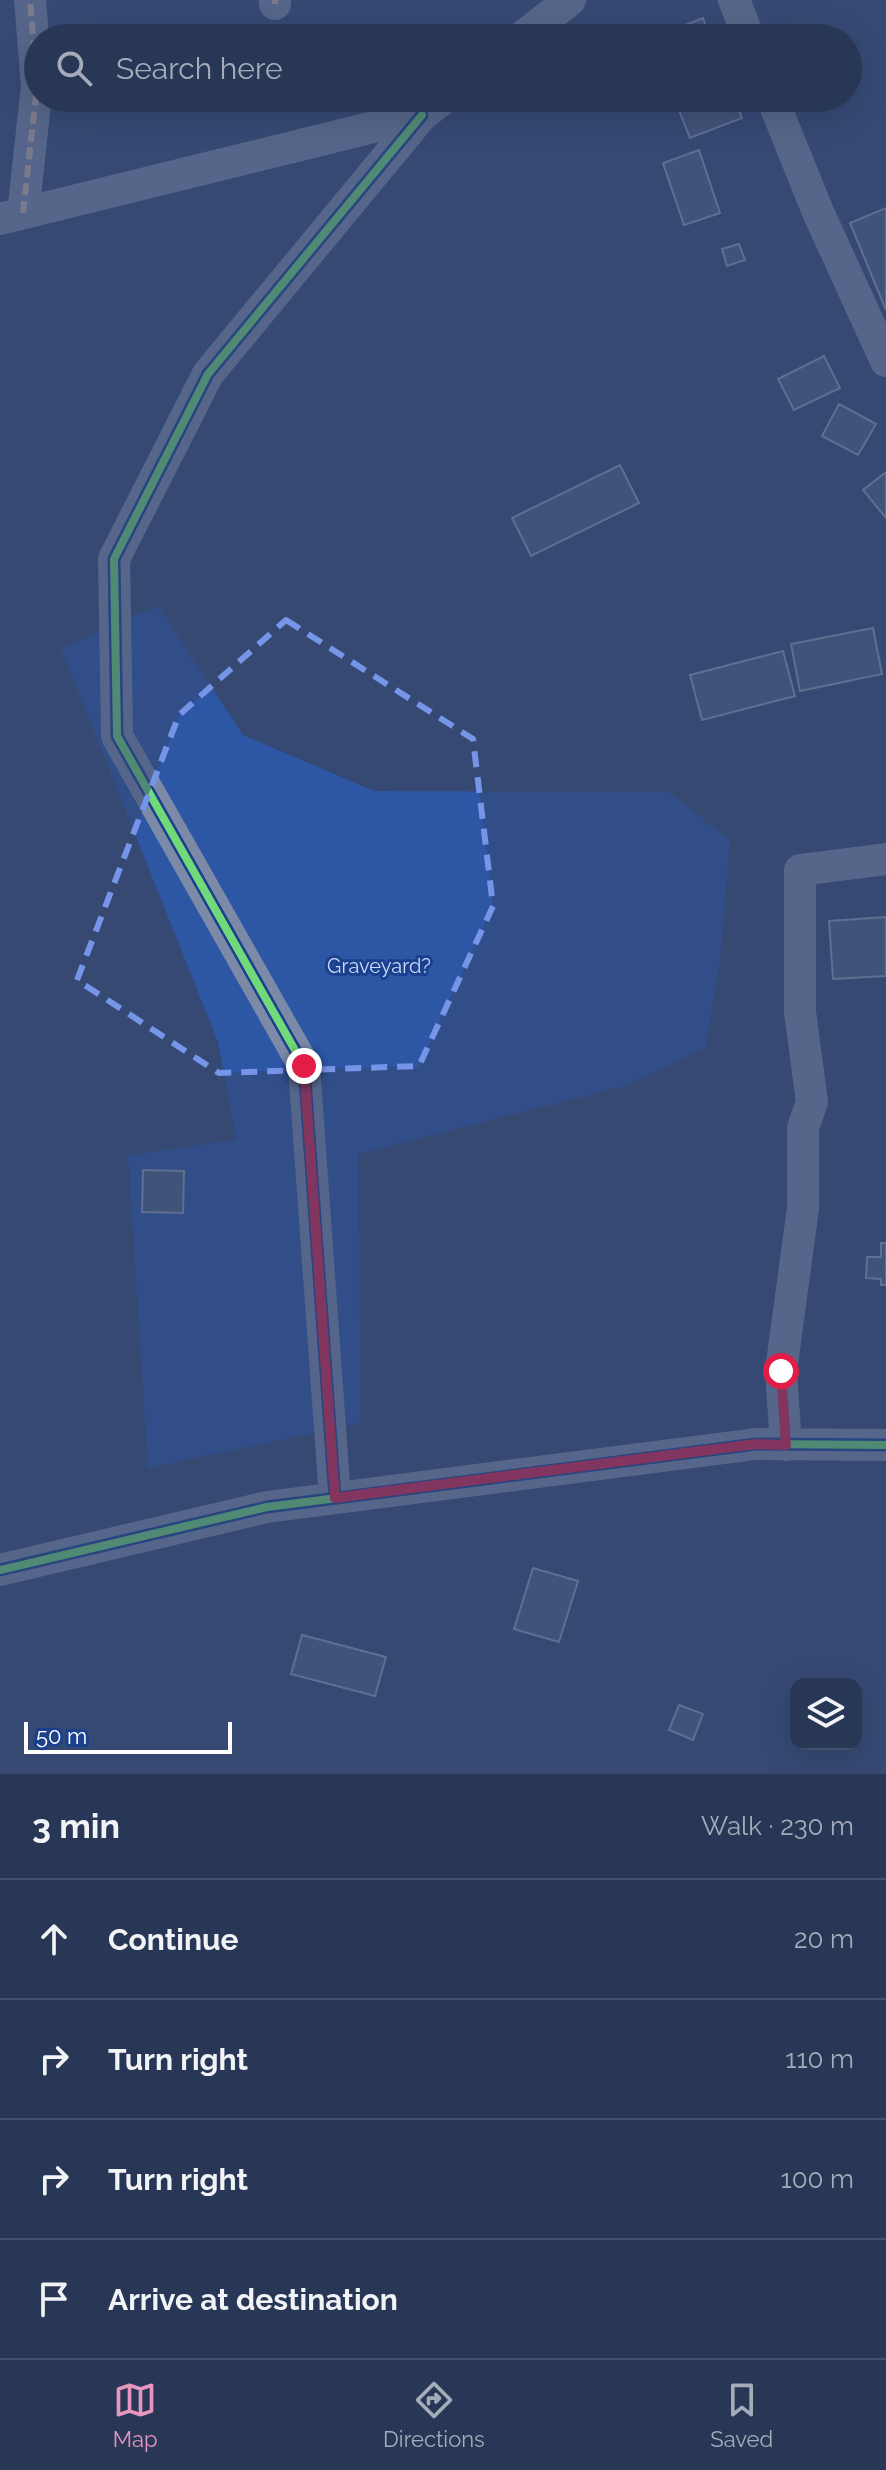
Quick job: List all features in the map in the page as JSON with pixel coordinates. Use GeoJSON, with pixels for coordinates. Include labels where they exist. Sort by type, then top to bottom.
{"type":"FeatureCollection","features":[{"type":"Feature","properties":{"kind":"street"},"geometry":{"type":"LineString","coordinates":[[30,0],[32,24]]}},
{"type":"Feature","properties":{"kind":"street"},"geometry":{"type":"LineString","coordinates":[[539,24],[570,0]]}},
{"type":"Feature","properties":{"kind":"street"},"geometry":{"type":"LineString","coordinates":[[734,0],[743,24]]}},
{"type":"Feature","properties":{"kind":"street"},"geometry":{"type":"LineString","coordinates":[[31,112],[6,218],[410,112]]}},
{"type":"Feature","properties":{"kind":"street"},"geometry":{"type":"LineString","coordinates":[[335,1498],[304,1066],[117,736],[114,559],[208,374],[428,112]]}},
{"type":"Feature","properties":{"kind":"street"},"geometry":{"type":"LineString","coordinates":[[778,112],[818,212],[886,361]]}},
{"type":"Feature","properties":{"kind":"street"},"geometry":{"type":"LineString","coordinates":[[786,1445],[781,1371],[803,1208],[803,1128],[812,1102],[800,1012],[800,870],[886,859]]}},
{"type":"Feature","properties":{"kind":"street"},"geometry":{"type":"LineString","coordinates":[[0,1570],[267,1507],[756,1444],[886,1445]]}},
{"type":"Feature","properties":{"kind":"highlighted area"},"geometry":{"type":"Polygon","coordinates":[[[286,620],[473,739],[493,906],[419,1066],[219,1073],[77,980],[179,715],[286,620]]]}},
{"type":"Feature","properties":{"kind":"green space","name":"Graveyard?"},"geometry":{"type":"Polygon","coordinates":[[[158,606],[243,735],[374,791],[669,792],[730,841],[720,961],[706,1047],[628,1085],[358,1154],[361,1423],[148,1468],[128,1156],[236,1139],[218,1042],[61,649],[158,606]]]}},
{"type":"Feature","properties":{"kind":"building"},"geometry":{"type":"Polygon","coordinates":[[[703,18],[705,24],[688,24],[703,18]]]}},
{"type":"Feature","properties":{"kind":"building"},"geometry":{"type":"Polygon","coordinates":[[[680,112],[740,112],[742,118],[690,138],[680,112]]]}},
{"type":"Feature","properties":{"kind":"building"},"geometry":{"type":"Polygon","coordinates":[[[699,150],[720,213],[684,225],[663,163],[699,150]]]}},
{"type":"Feature","properties":{"kind":"building"},"geometry":{"type":"Polygon","coordinates":[[[886,208],[886,310],[850,223],[886,208]]]}},
{"type":"Feature","properties":{"kind":"building"},"geometry":{"type":"Polygon","coordinates":[[[739,244],[745,260],[727,266],[722,249],[739,244]]]}},
{"type":"Feature","properties":{"kind":"building"},"geometry":{"type":"Polygon","coordinates":[[[824,356],[840,388],[794,410],[778,379],[824,356]]]}},
{"type":"Feature","properties":{"kind":"building"},"geometry":{"type":"Polygon","coordinates":[[[839,404],[876,424],[858,455],[822,436],[839,404]]]}},
{"type":"Feature","properties":{"kind":"building"},"geometry":{"type":"Polygon","coordinates":[[[620,465],[639,503],[531,556],[512,518],[620,465]]]}},
{"type":"Feature","properties":{"kind":"building"},"geometry":{"type":"Polygon","coordinates":[[[886,472],[886,518],[863,490],[886,472]]]}},
{"type":"Feature","properties":{"kind":"building"},"geometry":{"type":"Polygon","coordinates":[[[873,628],[882,674],[800,691],[791,644],[873,628]]]}},
{"type":"Feature","properties":{"kind":"building"},"geometry":{"type":"Polygon","coordinates":[[[783,651],[795,696],[702,720],[690,675],[783,651]]]}},
{"type":"Feature","properties":{"kind":"building"},"geometry":{"type":"Polygon","coordinates":[[[886,917],[886,976],[833,979],[829,921],[886,917]]]}},
{"type":"Feature","properties":{"kind":"building"},"geometry":{"type":"Polygon","coordinates":[[[143,1170],[184,1171],[183,1213],[142,1212],[143,1170]]]}},
{"type":"Feature","properties":{"kind":"building"},"geometry":{"type":"Polygon","coordinates":[[[881,1243],[886,1243],[886,1285],[881,1285],[881,1279],[866,1278],[867,1257],[881,1257],[881,1243]]]}},
{"type":"Feature","properties":{"kind":"building"},"geometry":{"type":"Polygon","coordinates":[[[533,1568],[578,1581],[559,1642],[514,1629],[533,1568]]]}},
{"type":"Feature","properties":{"kind":"building"},"geometry":{"type":"Polygon","coordinates":[[[302,1635],[386,1657],[375,1696],[291,1674],[302,1635]]]}},
{"type":"Feature","properties":{"kind":"building"},"geometry":{"type":"Polygon","coordinates":[[[679,1705],[703,1714],[693,1740],[669,1730],[679,1705]]]}},
{"type":"Feature","properties":{"kind":"marked path"},"geometry":{"type":"LineString","coordinates":[[30,0],[32,24]]}},
{"type":"Feature","properties":{"kind":"marked path"},"geometry":{"type":"LineString","coordinates":[[23,213],[34,112]]}},
{"type":"Feature","properties":{"kind":"cycle path"},"geometry":{"type":"LineString","coordinates":[[335,1498],[304,1066],[117,736],[114,559],[208,374],[422,115]]}},
{"type":"Feature","properties":{"kind":"cycle path"},"geometry":{"type":"LineString","coordinates":[[0,1570],[267,1507],[756,1444],[886,1445]]}},
{"type":"Feature","properties":{"kind":"route"},"geometry":{"type":"LineString","coordinates":[[304,1066],[335,1498],[756,1444],[786,1445],[781,1371]]}}]}
